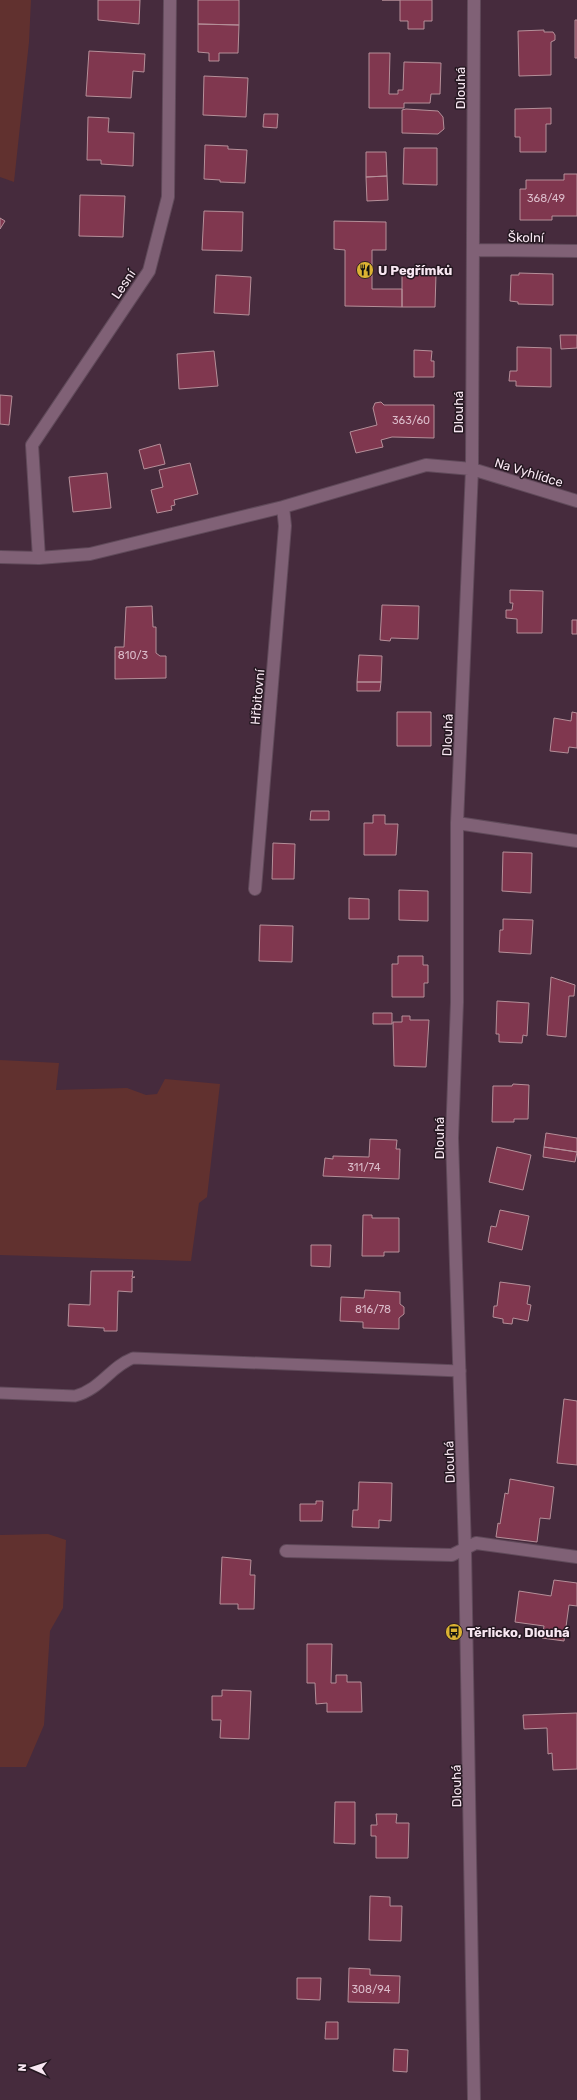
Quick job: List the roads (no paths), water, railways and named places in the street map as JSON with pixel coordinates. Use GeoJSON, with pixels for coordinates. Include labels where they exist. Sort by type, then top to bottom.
{"type":"FeatureCollection","features":[{"type":"Feature","properties":{"kind":"street","name":"Lesní"},"geometry":{"type":"LineString","coordinates":[[39,558],[32,445],[149,270],[168,197],[170,0]]}},
{"type":"Feature","properties":{"kind":"street","name":"Dlouhá"},"geometry":{"type":"LineString","coordinates":[[474,0],[472,469],[457,823],[457,1002],[452,1138],[465,1549],[474,2100]]}},
{"type":"Feature","properties":{"kind":"street","name":"Školní"},"geometry":{"type":"LineString","coordinates":[[474,250],[577,251]]}},
{"type":"Feature","properties":{"kind":"street"},"geometry":{"type":"LineString","coordinates":[[0,557],[39,558],[90,554],[283,507],[426,465],[472,469]]}},
{"type":"Feature","properties":{"kind":"street","name":"Na Vyhlídce"},"geometry":{"type":"LineString","coordinates":[[472,469],[577,500]]}},
{"type":"Feature","properties":{"kind":"street","name":"Hřbitovní"},"geometry":{"type":"LineString","coordinates":[[255,889],[285,526],[283,507]]}},
{"type":"Feature","properties":{"kind":"street"},"geometry":{"type":"LineString","coordinates":[[457,823],[577,841]]}},
{"type":"Feature","properties":{"kind":"street"},"geometry":{"type":"LineString","coordinates":[[286,1551],[452,1555],[476,1543],[577,1557]]}},
{"type":"Feature","properties":{"kind":"lane"},"geometry":{"type":"LineString","coordinates":[[0,1393],[75,1396],[83,1394],[92,1390],[124,1361],[133,1358],[460,1371]]}},
{"type":"Feature","properties":{"kind":"place","name":"U Pegřímků"},"geometry":{"type":"Point","coordinates":[365,270]}},
{"type":"Feature","properties":{"kind":"place","name":"Těrlicko, Dlouhá"},"geometry":{"type":"Point","coordinates":[454,1632]}}]}
